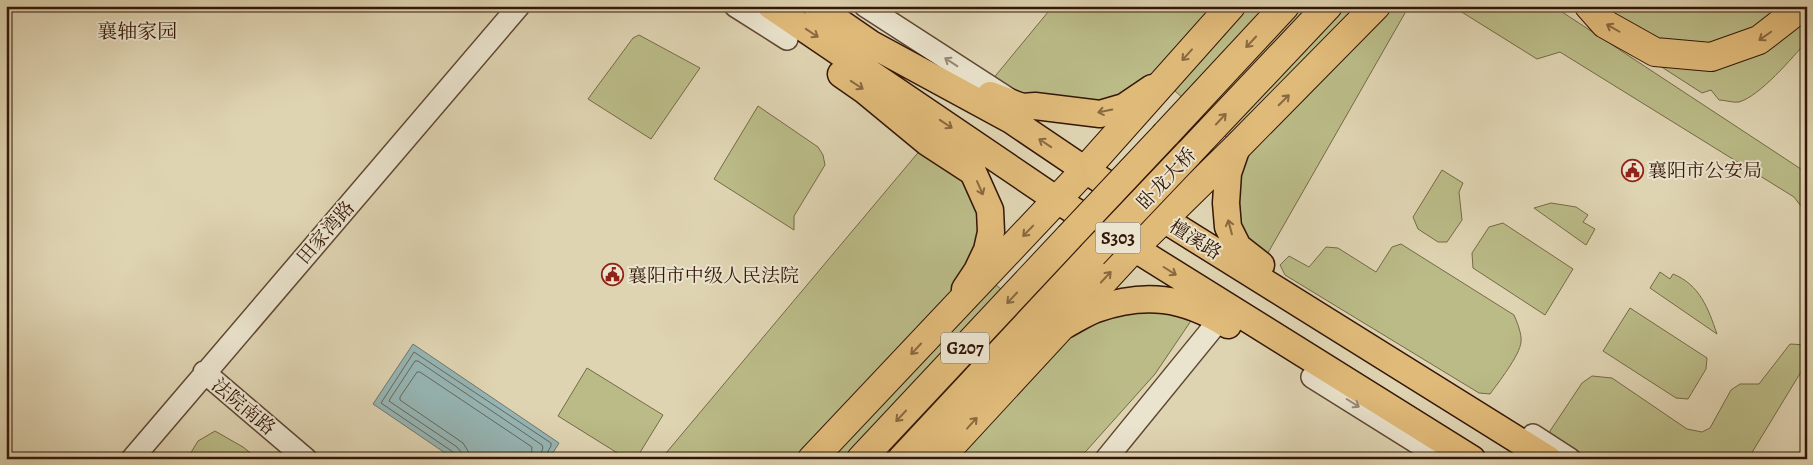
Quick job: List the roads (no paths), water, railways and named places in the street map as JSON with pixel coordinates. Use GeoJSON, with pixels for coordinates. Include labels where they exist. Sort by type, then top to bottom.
{"type":"FeatureCollection","features":[{"type":"Feature","properties":{"kind":"highway"},"geometry":{"type":"LineString","coordinates":[[812,459],[1058,200],[1231,6]]}},
{"type":"Feature","properties":{"kind":"highway","name":"卧龙大桥"},"geometry":{"type":"LineString","coordinates":[[861,459],[1285,6]]}},
{"type":"Feature","properties":{"kind":"highway","name":"卧龙大桥"},"geometry":{"type":"LineString","coordinates":[[902,459],[1328,6]]}},
{"type":"Feature","properties":{"kind":"highway"},"geometry":{"type":"LineString","coordinates":[[939,459],[1056,330],[1134,248],[1376,6]]}},
{"type":"Feature","properties":{"kind":"highway"},"geometry":{"type":"LineString","coordinates":[[1589,6],[1605,24],[1655,52],[1711,57],[1759,40],[1803,6]]}},
{"type":"Feature","properties":{"kind":"main road"},"geometry":{"type":"LineString","coordinates":[[764,6],[787,39],[864,90],[927,142],[973,172],[990,210],[991,232],[987,250],[977,271],[945,318]]}},
{"type":"Feature","properties":{"kind":"main road","name":"S303"},"geometry":{"type":"LineString","coordinates":[[771,6],[1058,200],[1134,248],[1225,314],[1351,383],[1472,459]]}},
{"type":"Feature","properties":{"kind":"main road","name":"檀溪路"},"geometry":{"type":"LineString","coordinates":[[816,6],[871,44],[1010,120],[1085,170],[1548,459]]}},
{"type":"Feature","properties":{"kind":"main road"},"geometry":{"type":"LineString","coordinates":[[886,52],[965,87],[1022,106],[1100,114],[1124,107],[1163,81]]}},
{"type":"Feature","properties":{"kind":"main road"},"geometry":{"type":"LineString","coordinates":[[1237,147],[1228,173],[1226,203],[1228,227],[1238,247],[1261,265],[1348,319],[1375,350]]}},
{"type":"Feature","properties":{"kind":"main road"},"geometry":{"type":"LineString","coordinates":[[1056,330],[1095,310],[1135,299],[1167,299],[1199,309],[1225,314],[1312,377],[1351,383]]}},
{"type":"Feature","properties":{"kind":"street","name":"田家湾路"},"geometry":{"type":"LineString","coordinates":[[132,459],[204,372],[519,6]]}},
{"type":"Feature","properties":{"kind":"street"},"geometry":{"type":"LineString","coordinates":[[735,6],[787,39]]}},
{"type":"Feature","properties":{"kind":"street"},"geometry":{"type":"LineString","coordinates":[[864,6],[987,86],[1022,106]]}},
{"type":"Feature","properties":{"kind":"street"},"geometry":{"type":"LineString","coordinates":[[1106,459],[1225,314]]}},
{"type":"Feature","properties":{"kind":"street"},"geometry":{"type":"LineString","coordinates":[[1348,319],[1570,459]]}},
{"type":"Feature","properties":{"kind":"street","name":"法院南路"},"geometry":{"type":"LineString","coordinates":[[204,372],[306,459]]}},
{"type":"Feature","properties":{"kind":"street"},"geometry":{"type":"LineString","coordinates":[[1312,377],[1443,459]]}},
{"type":"Feature","properties":{"kind":"water"},"geometry":{"type":"Polygon","coordinates":[[[413,344],[559,443],[549,459],[454,459],[373,404],[413,344]]]}},
{"type":"Feature","properties":{"kind":"place","name":"襄阳市公安局"},"geometry":{"type":"Point","coordinates":[1632,170]}},
{"type":"Feature","properties":{"kind":"place","name":"襄阳市中级人民法院"},"geometry":{"type":"Point","coordinates":[612,275]}},
{"type":"Feature","properties":{"kind":"district","name":"襄轴家园"},"geometry":{"type":"Point","coordinates":[137,31]}}]}
